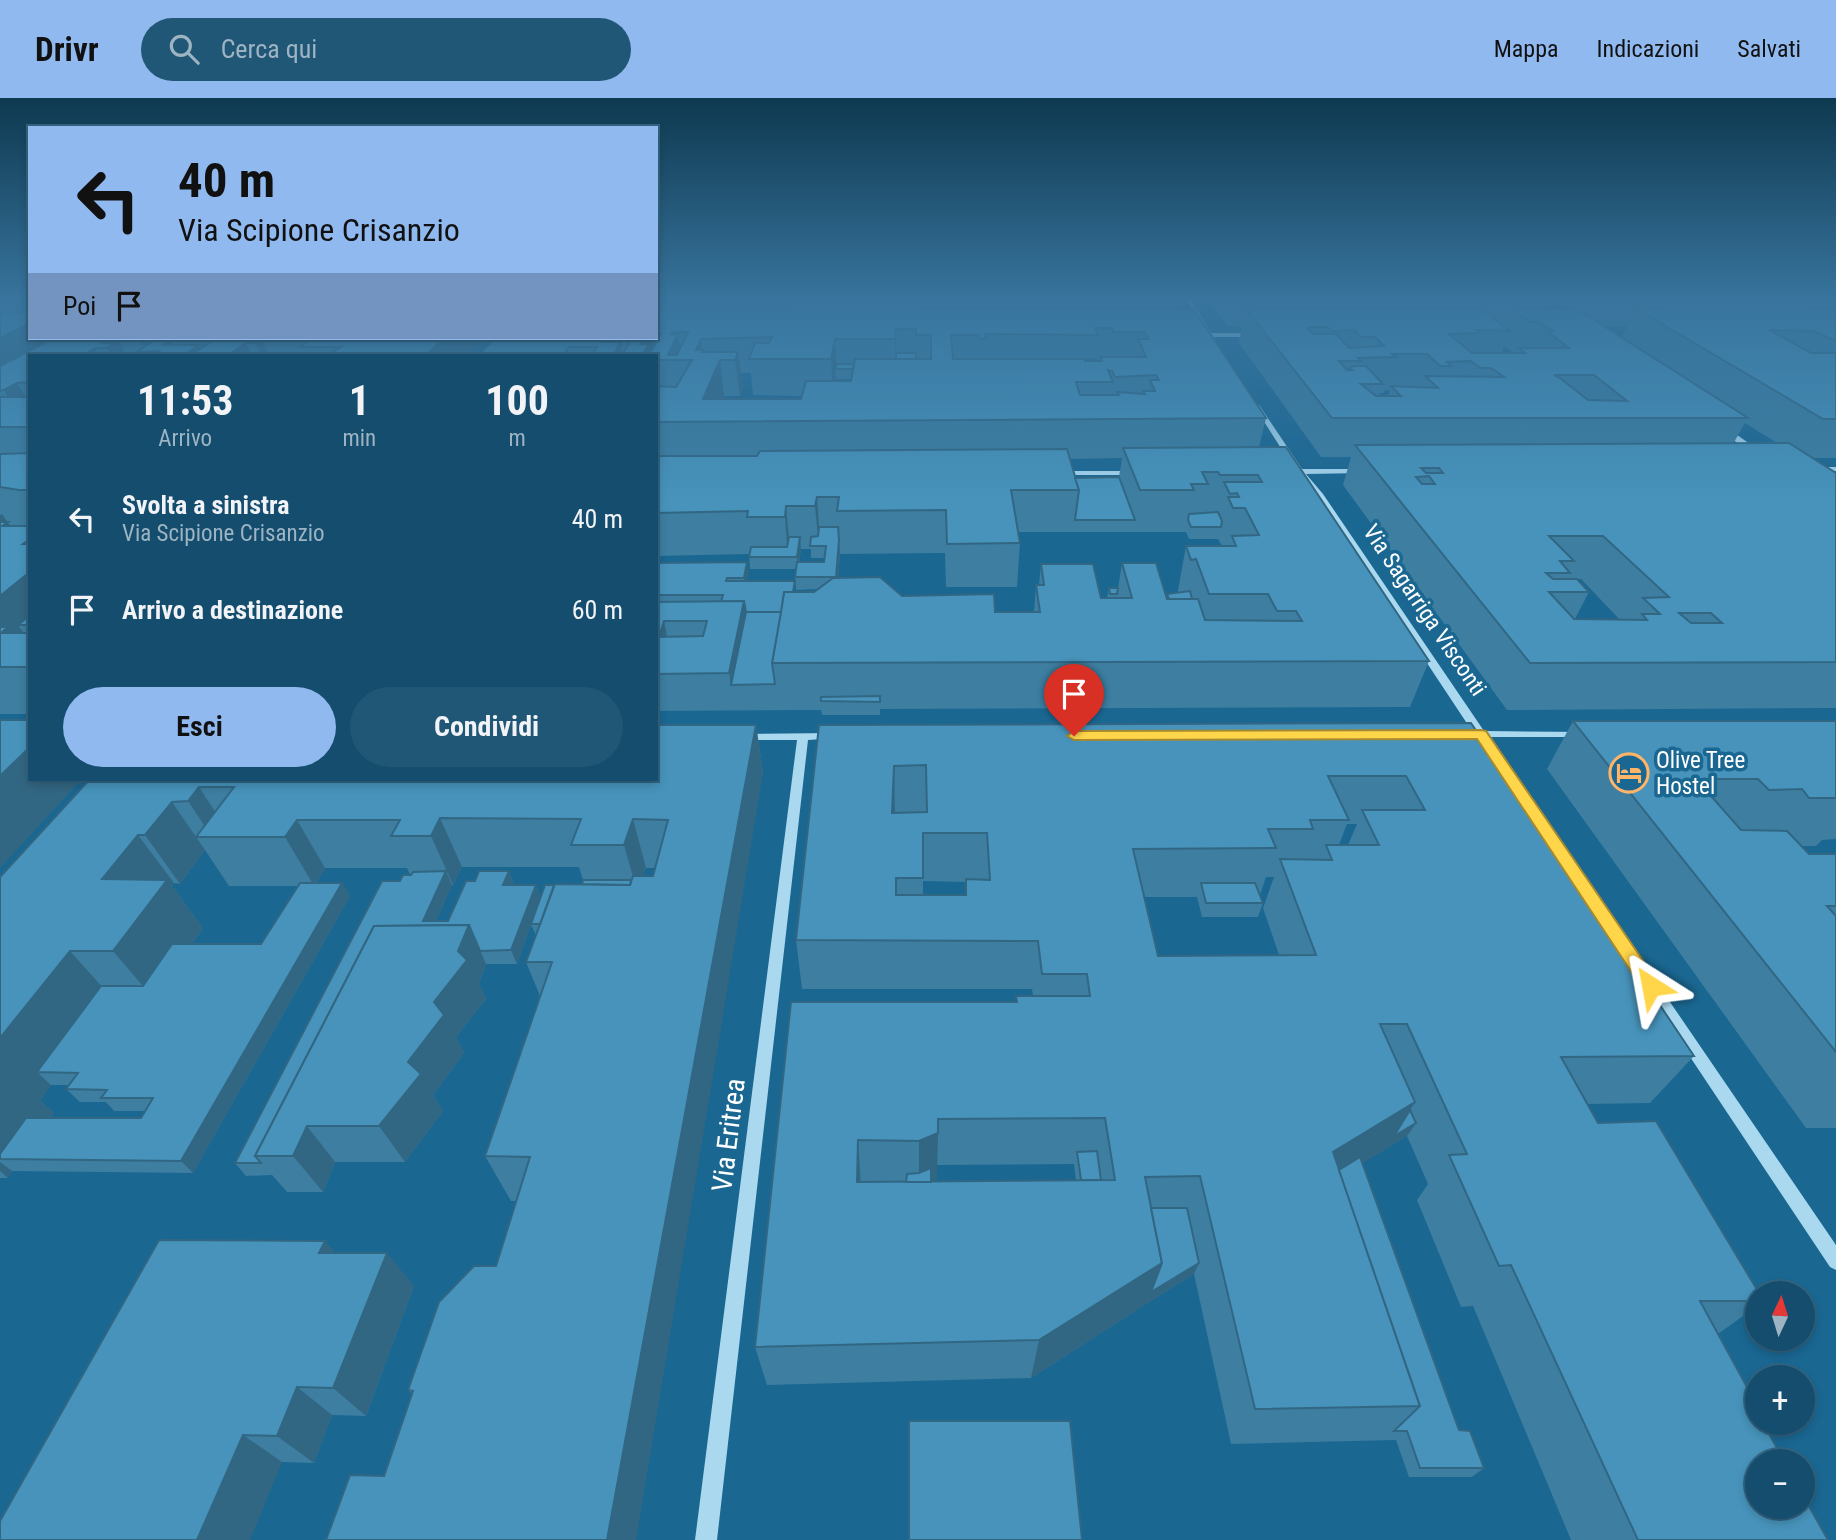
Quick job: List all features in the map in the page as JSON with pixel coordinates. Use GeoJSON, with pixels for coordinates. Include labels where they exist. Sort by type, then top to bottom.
{"type":"FeatureCollection","features":[{"type":"Feature","properties":{"kind":"street","name":"Via Sagarriga Visconti"},"geometry":{"type":"LineString","coordinates":[[1249,395],[1300,472],[1320,496],[1836,1261]]}},
{"type":"Feature","properties":{"kind":"street"},"geometry":{"type":"LineString","coordinates":[[1719,427],[1763,456]]}},
{"type":"Feature","properties":{"kind":"street"},"geometry":{"type":"LineString","coordinates":[[1808,470],[1836,469]]}},
{"type":"Feature","properties":{"kind":"street"},"geometry":{"type":"LineString","coordinates":[[1277,472],[1368,471]]}},
{"type":"Feature","properties":{"kind":"street"},"geometry":{"type":"LineString","coordinates":[[1047,473],[1145,473]]}},
{"type":"Feature","properties":{"kind":"street"},"geometry":{"type":"LineString","coordinates":[[1453,734],[1588,734]]}},
{"type":"Feature","properties":{"kind":"street","name":"Via Eritrea"},"geometry":{"type":"LineString","coordinates":[[706,1540],[803,736]]}},
{"type":"Feature","properties":{"kind":"street"},"geometry":{"type":"LineString","coordinates":[[736,737],[845,736]]}},
{"type":"Feature","properties":{"kind":"building"},"geometry":{"type":"Polygon","coordinates":[[[28,365],[28,382],[17,383],[0,391],[0,366],[28,365]]]}},
{"type":"Feature","properties":{"kind":"building"},"geometry":{"type":"Polygon","coordinates":[[[689,365],[718,365],[703,399],[801,399],[806,381],[851,381],[854,365],[1231,365],[1266,418],[658,422],[658,386],[676,387],[689,365]],[[1108,370],[1113,382],[1076,382],[1080,395],[1119,395],[1117,392],[1145,394],[1143,391],[1155,391],[1150,380],[1159,380],[1156,375],[1115,377],[1112,371],[1108,370]]]}},
{"type":"Feature","properties":{"kind":"building"},"geometry":{"type":"Polygon","coordinates":[[[836,365],[854,365],[853,369],[835,369],[836,365]]]}},
{"type":"Feature","properties":{"kind":"building"},"geometry":{"type":"Polygon","coordinates":[[[1290,365],[1343,365],[1347,370],[1352,370],[1349,368],[1354,366],[1366,366],[1383,384],[1361,384],[1376,396],[1401,396],[1391,386],[1438,388],[1425,376],[1504,377],[1491,368],[1477,365],[1665,365],[1748,418],[1332,418],[1290,365]],[[1554,375],[1588,400],[1627,401],[1594,375],[1554,375]]]}},
{"type":"Feature","properties":{"kind":"building"},"geometry":{"type":"Polygon","coordinates":[[[1732,365],[1836,365],[1836,419],[1823,419],[1732,365]]]}},
{"type":"Feature","properties":{"kind":"building"},"geometry":{"type":"Polygon","coordinates":[[[0,397],[28,397],[28,427],[0,427],[0,397]]]}},
{"type":"Feature","properties":{"kind":"building"},"geometry":{"type":"Polygon","coordinates":[[[1789,443],[1836,473],[1836,662],[1530,663],[1355,445],[1789,443]],[[1421,468],[1426,473],[1443,473],[1439,468],[1421,468]],[[1429,476],[1416,477],[1422,484],[1435,484],[1429,476]],[[1549,536],[1574,561],[1560,561],[1570,573],[1546,573],[1553,579],[1577,579],[1589,592],[1549,592],[1574,619],[1647,620],[1642,614],[1660,614],[1643,598],[1669,597],[1603,536],[1549,536]],[[1679,613],[1691,623],[1722,623],[1711,613],[1679,613]]]}},
{"type":"Feature","properties":{"kind":"building"},"geometry":{"type":"Polygon","coordinates":[[[1286,447],[1429,661],[772,663],[784,592],[814,592],[833,578],[880,577],[902,596],[994,594],[995,612],[1040,612],[1036,585],[1044,585],[1041,564],[1093,564],[1101,598],[1132,598],[1122,563],[1156,563],[1167,599],[1198,599],[1205,620],[1302,621],[1296,611],[1277,611],[1268,594],[1209,594],[1196,559],[1191,560],[1186,546],[1236,546],[1232,536],[1259,535],[1245,508],[1233,508],[1228,497],[1239,497],[1237,493],[1230,494],[1224,482],[1262,482],[1258,475],[1202,472],[1208,484],[1191,484],[1194,490],[1140,490],[1123,448],[1286,447]]]}},
{"type":"Feature","properties":{"kind":"building"},"geometry":{"type":"Polygon","coordinates":[[[1067,449],[1079,490],[1011,490],[1020,543],[947,544],[946,510],[837,511],[839,497],[817,497],[815,506],[786,506],[785,517],[747,517],[748,511],[658,513],[658,456],[757,456],[760,451],[1067,449]]]}},
{"type":"Feature","properties":{"kind":"building"},"geometry":{"type":"Polygon","coordinates":[[[28,453],[28,490],[0,487],[0,454],[28,453]]]}},
{"type":"Feature","properties":{"kind":"building"},"geometry":{"type":"Polygon","coordinates":[[[1119,477],[1135,520],[1075,520],[1079,490],[1075,478],[1119,477]]]}},
{"type":"Feature","properties":{"kind":"building"},"geometry":{"type":"Polygon","coordinates":[[[1218,512],[1222,521],[1221,527],[1191,527],[1188,520],[1189,514],[1218,512]]]}},
{"type":"Feature","properties":{"kind":"building"},"geometry":{"type":"Polygon","coordinates":[[[0,522],[8,522],[2,526],[28,526],[28,540],[23,544],[28,544],[28,575],[0,596],[0,522]]]}},
{"type":"Feature","properties":{"kind":"building"},"geometry":{"type":"Polygon","coordinates":[[[819,527],[838,527],[836,577],[795,577],[797,562],[824,562],[826,546],[810,546],[811,537],[818,536],[819,527]]]}},
{"type":"Feature","properties":{"kind":"building"},"geometry":{"type":"Polygon","coordinates":[[[789,537],[800,537],[797,557],[749,557],[751,547],[787,547],[789,537]]]}},
{"type":"Feature","properties":{"kind":"building"},"geometry":{"type":"Polygon","coordinates":[[[747,562],[744,578],[727,578],[726,581],[795,581],[793,592],[784,592],[781,612],[746,612],[744,601],[721,602],[723,595],[658,595],[658,563],[747,562]]]}},
{"type":"Feature","properties":{"kind":"building"},"geometry":{"type":"Polygon","coordinates":[[[1109,588],[1118,588],[1117,594],[1110,594],[1109,588]]]}},
{"type":"Feature","properties":{"kind":"building"},"geometry":{"type":"Polygon","coordinates":[[[1190,591],[1192,599],[1169,599],[1167,594],[1190,591]]]}},
{"type":"Feature","properties":{"kind":"building"},"geometry":{"type":"Polygon","coordinates":[[[744,601],[729,673],[658,674],[658,602],[744,601]],[[664,621],[659,637],[703,636],[707,621],[664,621]]]}},
{"type":"Feature","properties":{"kind":"building"},"geometry":{"type":"Polygon","coordinates":[[[746,612],[781,612],[772,663],[775,684],[731,685],[746,612]]]}},
{"type":"Feature","properties":{"kind":"building"},"geometry":{"type":"Polygon","coordinates":[[[28,617],[28,625],[18,625],[28,617]]]}},
{"type":"Feature","properties":{"kind":"building"},"geometry":{"type":"Polygon","coordinates":[[[0,627],[8,627],[1,633],[28,633],[28,667],[0,667],[0,627]]]}},
{"type":"Feature","properties":{"kind":"building"},"geometry":{"type":"Polygon","coordinates":[[[880,696],[880,702],[821,701],[821,697],[880,696]]]}},
{"type":"Feature","properties":{"kind":"building"},"geometry":{"type":"Polygon","coordinates":[[[0,720],[28,720],[28,749],[0,776],[0,720]]]}},
{"type":"Feature","properties":{"kind":"building"},"geometry":{"type":"Polygon","coordinates":[[[1573,721],[1836,721],[1836,798],[1809,798],[1802,789],[1769,790],[1758,779],[1696,779],[1741,830],[1787,831],[1809,854],[1836,855],[1836,906],[1827,906],[1836,916],[1836,1052],[1573,721]]]}},
{"type":"Feature","properties":{"kind":"building"},"geometry":{"type":"Polygon","coordinates":[[[1471,723],[1694,1056],[1561,1057],[1598,1123],[1656,1121],[1752,1281],[1745,1281],[1745,1301],[1700,1301],[1745,1384],[1745,1435],[1770,1435],[1777,1449],[1745,1449],[1745,1519],[1815,1517],[1828,1540],[1638,1540],[1511,1265],[1499,1266],[1449,1155],[1467,1154],[1407,1024],[1380,1024],[1415,1102],[1333,1152],[1420,1406],[1255,1409],[1200,1176],[1145,1177],[1162,1263],[1039,1340],[755,1347],[791,1002],[1017,1002],[1016,996],[1090,996],[1087,974],[1042,974],[1038,941],[796,940],[819,725],[1471,723]],[[926,765],[894,766],[892,813],[927,812],[926,765]],[[1328,776],[1349,820],[1310,820],[1313,829],[1268,829],[1276,848],[1133,849],[1158,956],[1316,955],[1280,859],[1332,860],[1326,845],[1379,845],[1362,810],[1425,810],[1406,776],[1328,776]],[[923,833],[923,878],[896,878],[896,895],[966,895],[966,879],[990,880],[987,833],[923,833]],[[1105,1118],[938,1119],[938,1133],[919,1141],[858,1140],[857,1182],[1115,1180],[1105,1118]]]}},
{"type":"Feature","properties":{"kind":"building"},"geometry":{"type":"Polygon","coordinates":[[[658,725],[756,725],[607,1540],[326,1540],[350,1475],[384,1476],[413,1391],[408,1390],[439,1302],[474,1266],[496,1266],[530,1157],[485,1156],[552,962],[526,962],[555,884],[630,885],[633,876],[653,876],[668,820],[633,819],[624,845],[571,845],[581,819],[440,818],[431,836],[391,836],[400,820],[297,820],[285,837],[196,837],[234,787],[199,787],[188,801],[172,802],[145,835],[138,835],[102,879],[167,880],[113,951],[70,951],[0,1038],[0,877],[88,781],[658,781],[658,725]]]}},
{"type":"Feature","properties":{"kind":"building"},"geometry":{"type":"Polygon","coordinates":[[[446,871],[423,921],[448,921],[466,881],[475,881],[479,871],[509,871],[503,885],[536,885],[511,950],[480,951],[469,925],[374,926],[255,1156],[261,1163],[235,1163],[382,881],[400,881],[403,875],[411,875],[413,872],[446,871]]]}},
{"type":"Feature","properties":{"kind":"building"},"geometry":{"type":"Polygon","coordinates":[[[583,880],[631,880],[630,885],[582,884],[583,880]]]}},
{"type":"Feature","properties":{"kind":"building"},"geometry":{"type":"Polygon","coordinates":[[[300,883],[342,883],[181,1161],[0,1159],[0,1154],[26,1118],[141,1118],[153,1098],[101,1098],[107,1090],[66,1089],[78,1073],[37,1072],[101,986],[143,986],[172,944],[261,944],[300,883]]]}},
{"type":"Feature","properties":{"kind":"building"},"geometry":{"type":"Polygon","coordinates":[[[1201,883],[1255,883],[1263,903],[1206,903],[1201,883]]]}},
{"type":"Feature","properties":{"kind":"building"},"geometry":{"type":"Polygon","coordinates":[[[545,885],[554,885],[540,924],[531,924],[545,885]]]}},
{"type":"Feature","properties":{"kind":"building"},"geometry":{"type":"Polygon","coordinates":[[[469,925],[458,951],[467,960],[434,1002],[444,1015],[408,1062],[421,1074],[379,1126],[307,1126],[293,1156],[255,1156],[374,926],[469,925]]]}},
{"type":"Feature","properties":{"kind":"building"},"geometry":{"type":"Polygon","coordinates":[[[1410,1110],[1416,1123],[1394,1136],[1410,1110]]]}},
{"type":"Feature","properties":{"kind":"building"},"geometry":{"type":"Polygon","coordinates":[[[1097,1151],[1101,1180],[1081,1180],[1077,1152],[1097,1151]]]}},
{"type":"Feature","properties":{"kind":"building"},"geometry":{"type":"Polygon","coordinates":[[[1360,1157],[1459,1430],[1470,1431],[1484,1468],[1420,1468],[1407,1431],[1394,1431],[1420,1406],[1339,1170],[1360,1157]]]}},
{"type":"Feature","properties":{"kind":"building"},"geometry":{"type":"Polygon","coordinates":[[[931,1168],[931,1182],[906,1182],[907,1174],[931,1168]]]}},
{"type":"Feature","properties":{"kind":"building"},"geometry":{"type":"Polygon","coordinates":[[[1151,1208],[1187,1208],[1199,1263],[1151,1292],[1162,1263],[1151,1208]]]}},
{"type":"Feature","properties":{"kind":"building"},"geometry":{"type":"Polygon","coordinates":[[[159,1240],[325,1241],[319,1253],[387,1253],[333,1388],[297,1387],[277,1436],[243,1435],[197,1540],[0,1540],[0,1521],[159,1240]]]}},
{"type":"Feature","properties":{"kind":"building"},"geometry":{"type":"Polygon","coordinates":[[[909,1421],[1070,1421],[1082,1540],[909,1540],[909,1421]]]}},
{"type":"Feature","properties":{"kind":"place","name":"Olive Tree Hostel"},"geometry":{"type":"Point","coordinates":[1629,773]}},
{"type":"Feature","properties":{"kind":"route"},"geometry":{"type":"LineString","coordinates":[[1074,736],[1481,734],[1651,986]]}}]}
